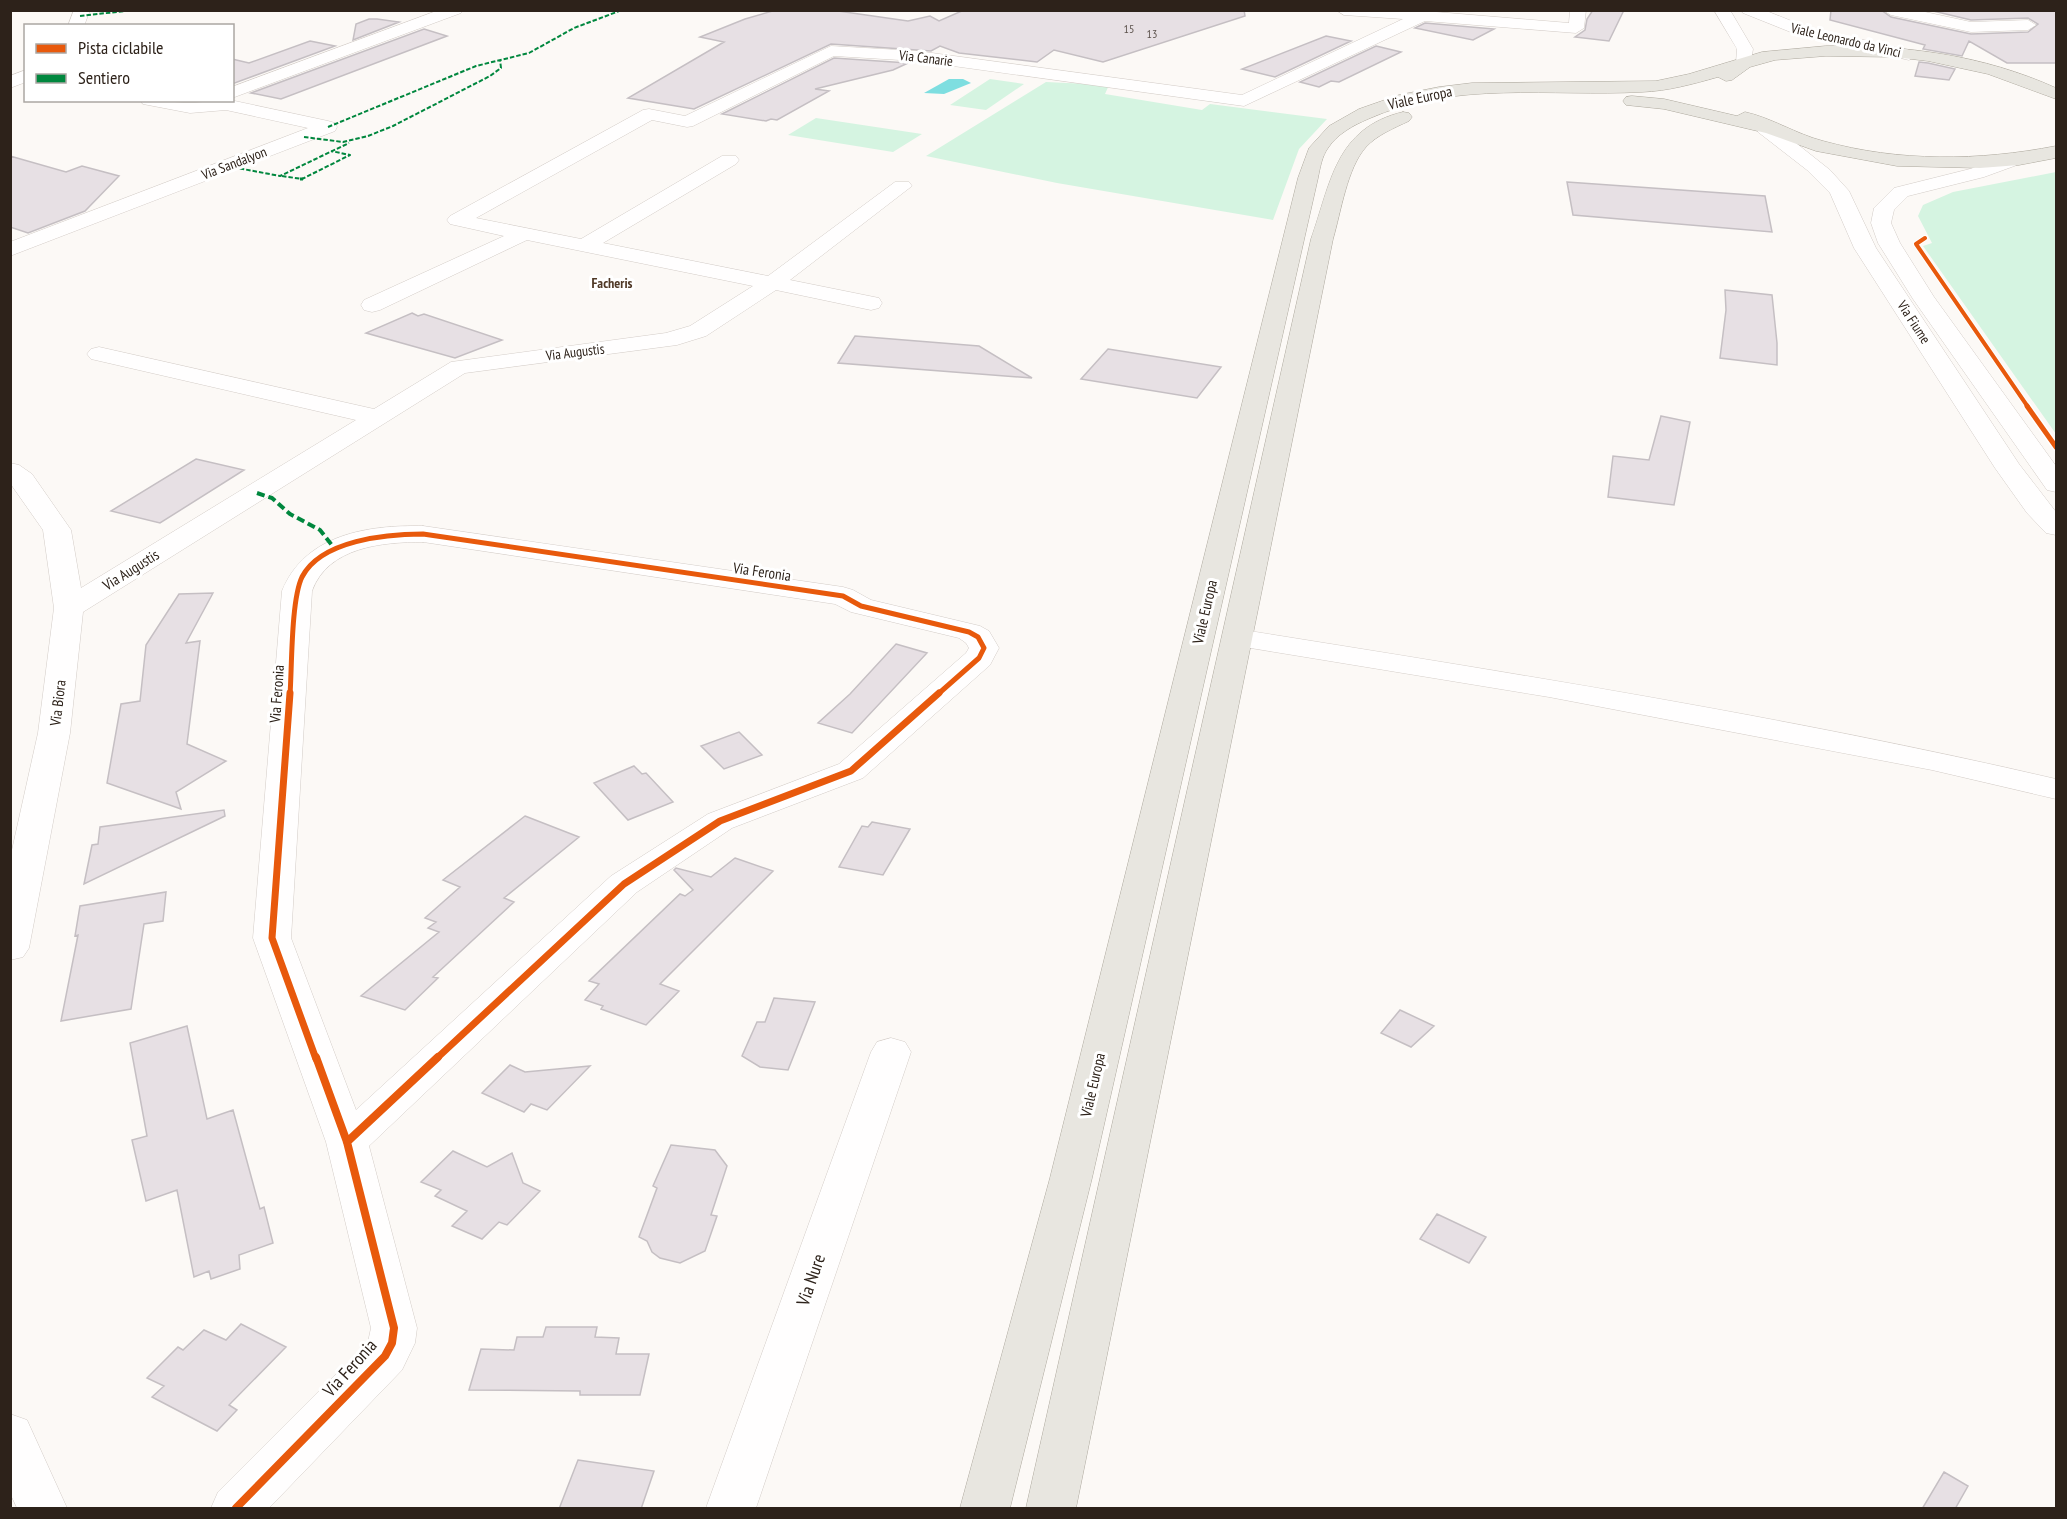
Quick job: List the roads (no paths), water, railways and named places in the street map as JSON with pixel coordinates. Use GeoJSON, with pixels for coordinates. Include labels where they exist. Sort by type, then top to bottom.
{"type":"FeatureCollection","features":[{"type":"Feature","properties":{"kind":"main road","name":"Viale Europa"},"geometry":{"type":"LineString","coordinates":[[985,1509],[1071,1178],[1298,221],[1317,150],[1333,132],[1353,118],[1395,101],[1493,87],[1598,88],[1662,85],[1695,79],[1775,55],[1815,51],[1860,51],[1909,55],[1997,71],[2034,83],[2056,94]]}},
{"type":"Feature","properties":{"kind":"main road"},"geometry":{"type":"LineString","coordinates":[[1744,63],[1726,76],[1722,97],[1732,110],[1765,128],[1818,145],[1891,159],[1949,162],[2010,160],[2056,152]]}},
{"type":"Feature","properties":{"kind":"main road","name":"Viale Europa"},"geometry":{"type":"LineString","coordinates":[[1052,1509],[1322,239],[1341,176],[1357,145],[1368,135],[1406,116],[1452,104],[1520,96],[1598,97],[1664,104],[1765,128]]}},
{"type":"Feature","properties":{"kind":"street"},"geometry":{"type":"LineString","coordinates":[[234,92],[454,10]]}},
{"type":"Feature","properties":{"kind":"street"},"geometry":{"type":"LineString","coordinates":[[1344,10],[1419,18],[1576,28],[1578,10]]}},
{"type":"Feature","properties":{"kind":"street"},"geometry":{"type":"LineString","coordinates":[[1722,10],[1745,49],[1744,63]]}},
{"type":"Feature","properties":{"kind":"street","name":"Viale Leonardo da Vinci"},"geometry":{"type":"LineString","coordinates":[[1749,10],[1804,32],[1909,55]]}},
{"type":"Feature","properties":{"kind":"street"},"geometry":{"type":"LineString","coordinates":[[1891,10],[1971,27],[2028,25]]}},
{"type":"Feature","properties":{"kind":"street","name":"Via Canarie"},"geometry":{"type":"LineString","coordinates":[[526,233],[457,220],[650,114],[687,122],[831,51],[917,56],[1244,101],[1419,18]]}},
{"type":"Feature","properties":{"kind":"street"},"geometry":{"type":"LineString","coordinates":[[2034,83],[2056,89]]}},
{"type":"Feature","properties":{"kind":"street","name":"Via Sandalyon"},"geometry":{"type":"LineString","coordinates":[[10,250],[328,128],[226,105],[190,108],[160,102]]}},
{"type":"Feature","properties":{"kind":"street"},"geometry":{"type":"LineString","coordinates":[[190,108],[206,102]]}},
{"type":"Feature","properties":{"kind":"street","name":"Via Fiume"},"geometry":{"type":"LineString","coordinates":[[1765,128],[1836,187],[1847,204],[1853,224],[1865,248],[2008,468],[2037,507],[2056,527]]}},
{"type":"Feature","properties":{"kind":"street"},"geometry":{"type":"LineString","coordinates":[[585,245],[729,160]]}},
{"type":"Feature","properties":{"kind":"street","name":"Via Fiume"},"geometry":{"type":"LineString","coordinates":[[2010,160],[1977,173],[1901,192],[1884,207],[1881,224],[1889,243],[1924,299],[2056,484]]}},
{"type":"Feature","properties":{"kind":"street","name":"Via Augustis"},"geometry":{"type":"LineString","coordinates":[[69,608],[459,367],[669,340],[699,331],[772,283],[902,186]]}},
{"type":"Feature","properties":{"kind":"street"},"geometry":{"type":"LineString","coordinates":[[372,306],[526,233],[871,303]]}},
{"type":"Feature","properties":{"kind":"street"},"geometry":{"type":"LineString","coordinates":[[99,354],[376,417]]}},
{"type":"Feature","properties":{"kind":"street","name":"Via Biora"},"geometry":{"type":"LineString","coordinates":[[10,471],[23,480],[57,530],[69,608],[54,733],[10,948]]}},
{"type":"Feature","properties":{"kind":"street","name":"Via Feronia"},"geometry":{"type":"LineString","coordinates":[[236,1509],[374,1367],[392,1343],[394,1328],[347,1142],[272,938],[297,591],[301,576],[313,563],[335,549],[362,540],[393,534],[423,534],[843,596],[861,606],[969,632],[983,642],[984,648],[979,658],[851,771],[720,821],[624,884],[347,1142]]}},
{"type":"Feature","properties":{"kind":"street"},"geometry":{"type":"LineString","coordinates":[[1237,638],[1550,688],[1932,760],[2056,789]]}},
{"type":"Feature","properties":{"kind":"street","name":"Via Nure"},"geometry":{"type":"LineString","coordinates":[[731,1509],[891,1052]]}},
{"type":"Feature","properties":{"kind":"street"},"geometry":{"type":"LineString","coordinates":[[10,1435],[42,1509]]}},
{"type":"Feature","properties":{"kind":"water"},"geometry":{"type":"Polygon","coordinates":[[[949,79],[963,79],[971,83],[944,94],[924,93],[949,79]]]}},
{"type":"Feature","properties":{"kind":"district","name":"Facheris"},"geometry":{"type":"Point","coordinates":[612,283]}}]}
